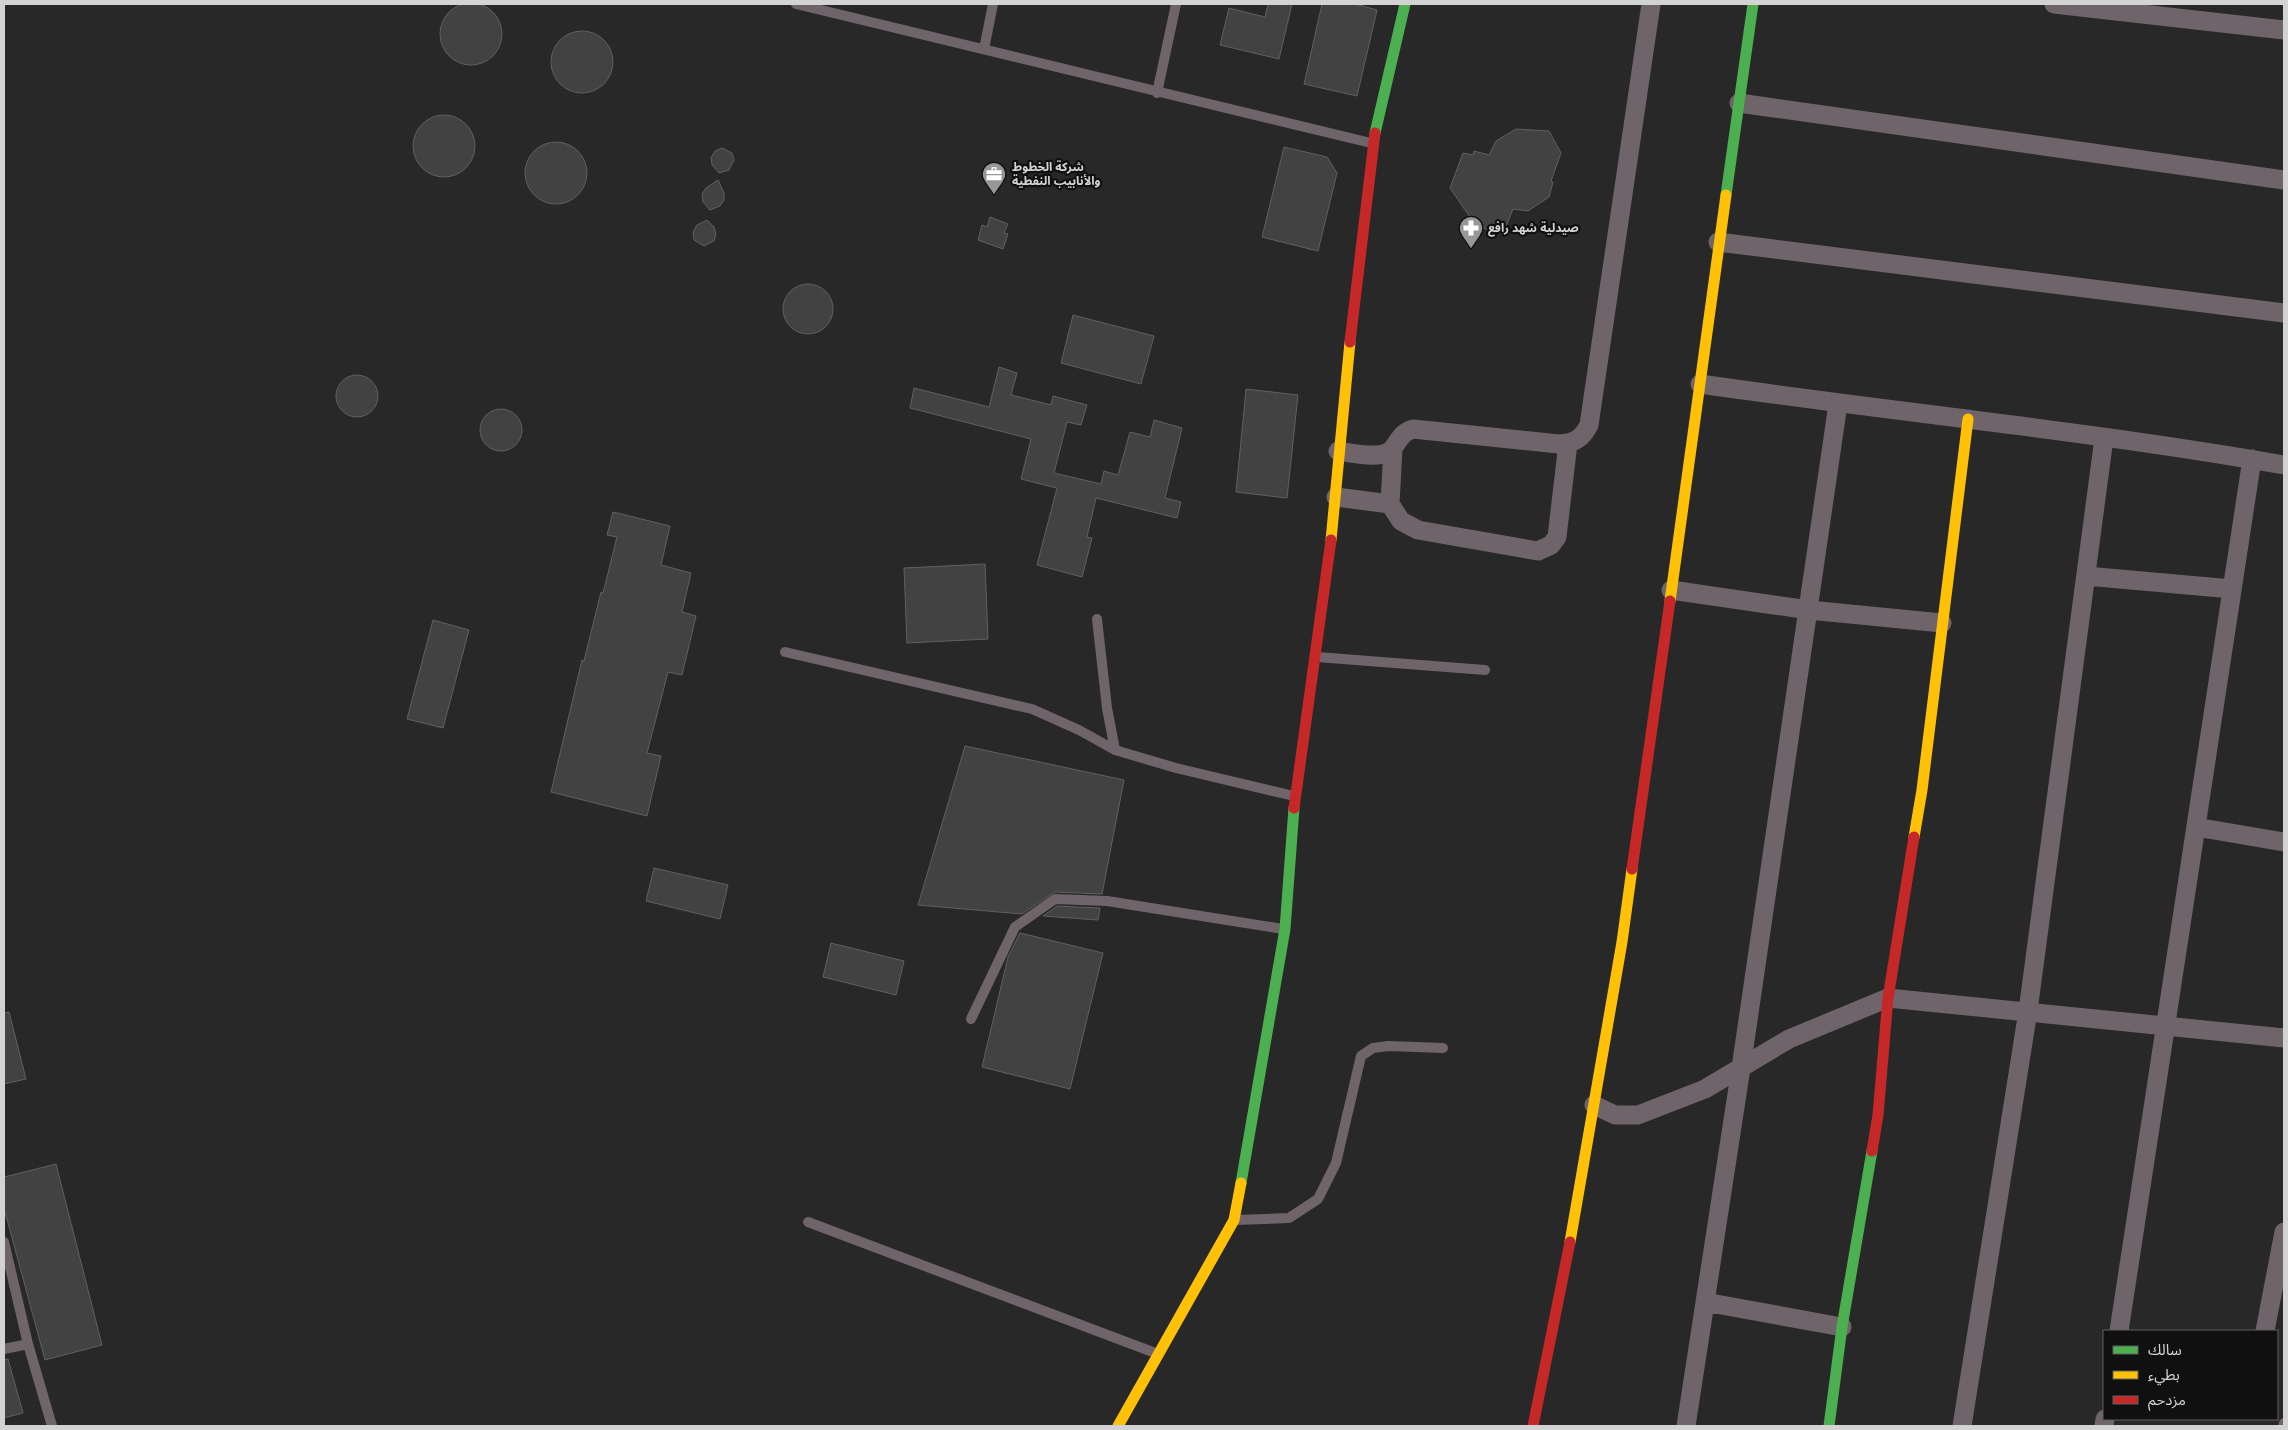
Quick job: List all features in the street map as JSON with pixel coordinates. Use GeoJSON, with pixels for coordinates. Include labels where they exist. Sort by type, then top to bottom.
{"type":"FeatureCollection","features":[{"type":"Feature","properties":{"kind":"street"},"geometry":{"type":"LineString","coordinates":[[1118,1426],[1234,1220],[1285,929],[1295,796],[1316,657],[1336,497],[1338,451],[1373,144],[1405,4]]}},
{"type":"Feature","properties":{"kind":"street"},"geometry":{"type":"LineString","coordinates":[[1568,444],[1557,537],[1551,545],[1538,551],[1418,530],[1401,520],[1390,504],[1393,448],[1400,436],[1413,429],[1568,444],[1584,434],[1589,425],[1651,4]]}},
{"type":"Feature","properties":{"kind":"street"},"geometry":{"type":"LineString","coordinates":[[1533,1426],[1574,1220],[1622,942],[1718,242],[1753,4]]}},
{"type":"Feature","properties":{"kind":"street"},"geometry":{"type":"LineString","coordinates":[[2054,4],[2284,30]]}},
{"type":"Feature","properties":{"kind":"street"},"geometry":{"type":"LineString","coordinates":[[1739,103],[2284,180]]}},
{"type":"Feature","properties":{"kind":"street"},"geometry":{"type":"LineString","coordinates":[[1718,242],[2284,313]]}},
{"type":"Feature","properties":{"kind":"street"},"geometry":{"type":"LineString","coordinates":[[1700,384],[1838,404],[1968,418],[2284,465]]}},
{"type":"Feature","properties":{"kind":"street"},"geometry":{"type":"LineString","coordinates":[[1686,1426],[1741,1068],[1838,404]]}},
{"type":"Feature","properties":{"kind":"street"},"geometry":{"type":"LineString","coordinates":[[1829,1426],[1842,1327],[1878,1115],[1888,998],[1922,790],[1968,418]]}},
{"type":"Feature","properties":{"kind":"street"},"geometry":{"type":"LineString","coordinates":[[1962,1426],[2028,1011],[2104,438]]}},
{"type":"Feature","properties":{"kind":"street"},"geometry":{"type":"LineString","coordinates":[[1338,451],[1381,455],[1393,448]]}},
{"type":"Feature","properties":{"kind":"street"},"geometry":{"type":"LineString","coordinates":[[2119,1330],[2252,459]]}},
{"type":"Feature","properties":{"kind":"street"},"geometry":{"type":"LineString","coordinates":[[1336,497],[1390,504]]}},
{"type":"Feature","properties":{"kind":"street"},"geometry":{"type":"LineString","coordinates":[[2086,576],[2232,590]]}},
{"type":"Feature","properties":{"kind":"street"},"geometry":{"type":"LineString","coordinates":[[1671,590],[1809,610],[1942,623]]}},
{"type":"Feature","properties":{"kind":"street"},"geometry":{"type":"LineString","coordinates":[[2196,827],[2284,842]]}},
{"type":"Feature","properties":{"kind":"street"},"geometry":{"type":"LineString","coordinates":[[1594,1105],[1615,1115],[1638,1116],[1706,1088],[1789,1039],[1888,998],[2284,1038]]}},
{"type":"Feature","properties":{"kind":"street"},"geometry":{"type":"LineString","coordinates":[[2264,1330],[2284,1232]]}},
{"type":"Feature","properties":{"kind":"street"},"geometry":{"type":"LineString","coordinates":[[1705,1302],[1842,1327]]}},
{"type":"Feature","properties":{"kind":"lane"},"geometry":{"type":"LineString","coordinates":[[796,4],[984,48],[1157,93],[1373,144]]}},
{"type":"Feature","properties":{"kind":"lane"},"geometry":{"type":"LineString","coordinates":[[984,48],[993,4]]}},
{"type":"Feature","properties":{"kind":"lane"},"geometry":{"type":"LineString","coordinates":[[1157,93],[1176,4]]}},
{"type":"Feature","properties":{"kind":"lane"},"geometry":{"type":"LineString","coordinates":[[1097,619],[1107,708],[1115,750]]}},
{"type":"Feature","properties":{"kind":"lane"},"geometry":{"type":"LineString","coordinates":[[785,652],[1032,709],[1079,730],[1115,750],[1176,768],[1295,796]]}},
{"type":"Feature","properties":{"kind":"lane"},"geometry":{"type":"LineString","coordinates":[[1316,657],[1485,670]]}},
{"type":"Feature","properties":{"kind":"lane"},"geometry":{"type":"LineString","coordinates":[[971,1019],[1015,927],[1055,898],[1107,901],[1285,929]]}},
{"type":"Feature","properties":{"kind":"lane"},"geometry":{"type":"LineString","coordinates":[[1234,1220],[1289,1218],[1318,1199],[1336,1163],[1361,1056],[1372,1048],[1380,1047],[1442,1048]]}},
{"type":"Feature","properties":{"kind":"lane"},"geometry":{"type":"LineString","coordinates":[[808,1222],[1159,1354]]}},
{"type":"Feature","properties":{"kind":"lane"},"geometry":{"type":"LineString","coordinates":[[4,1242],[28,1344],[52,1426]]}},
{"type":"Feature","properties":{"kind":"lane"},"geometry":{"type":"LineString","coordinates":[[4,1350],[28,1344]]}},
{"type":"Feature","properties":{"kind":"building"},"geometry":{"type":"Polygon","coordinates":[[[465,3],[477,3],[493,12],[500,22],[502,34],[500,46],[493,56],[477,65],[465,65],[454,60],[445,51],[440,40],[440,28],[445,17],[454,8],[465,3]]]}},
{"type":"Feature","properties":{"kind":"building"},"geometry":{"type":"Polygon","coordinates":[[[1268,4],[1292,4],[1279,59],[1220,45],[1229,8],[1265,17],[1268,4]]]}},
{"type":"Feature","properties":{"kind":"building"},"geometry":{"type":"Polygon","coordinates":[[[1322,4],[1355,4],[1377,10],[1357,96],[1304,84],[1322,4]]]}},
{"type":"Feature","properties":{"kind":"building"},"geometry":{"type":"Polygon","coordinates":[[[576,31],[588,31],[604,40],[611,50],[613,62],[611,74],[604,84],[588,93],[576,93],[565,88],[556,79],[551,68],[551,56],[556,45],[565,36],[576,31]]]}},
{"type":"Feature","properties":{"kind":"building"},"geometry":{"type":"Polygon","coordinates":[[[438,115],[450,115],[466,124],[473,134],[475,146],[473,158],[466,168],[450,177],[438,177],[427,172],[418,163],[413,152],[413,140],[418,129],[427,120],[438,115]]]}},
{"type":"Feature","properties":{"kind":"building"},"geometry":{"type":"Polygon","coordinates":[[[1516,129],[1549,131],[1561,153],[1551,181],[1553,182],[1549,197],[1528,211],[1513,209],[1503,234],[1476,226],[1450,188],[1463,153],[1473,155],[1474,151],[1489,155],[1496,141],[1516,129]]]}},
{"type":"Feature","properties":{"kind":"building"},"geometry":{"type":"Polygon","coordinates":[[[550,142],[562,142],[578,151],[585,161],[587,173],[585,185],[578,195],[562,204],[550,204],[539,199],[530,190],[525,179],[525,167],[530,156],[539,147],[550,142]]]}},
{"type":"Feature","properties":{"kind":"building"},"geometry":{"type":"Polygon","coordinates":[[[1284,147],[1327,157],[1337,173],[1318,251],[1262,237],[1284,147]]]}},
{"type":"Feature","properties":{"kind":"building"},"geometry":{"type":"Polygon","coordinates":[[[722,148],[732,153],[734,160],[729,170],[719,173],[712,165],[711,158],[715,151],[722,148]]]}},
{"type":"Feature","properties":{"kind":"building"},"geometry":{"type":"Polygon","coordinates":[[[718,180],[724,193],[724,200],[720,206],[710,210],[703,202],[702,194],[706,188],[718,180]]]}},
{"type":"Feature","properties":{"kind":"building"},"geometry":{"type":"Polygon","coordinates":[[[990,217],[1008,224],[1004,233],[1008,234],[1003,249],[978,240],[982,225],[987,227],[990,217]]]}},
{"type":"Feature","properties":{"kind":"building"},"geometry":{"type":"Polygon","coordinates":[[[707,220],[714,227],[716,234],[714,241],[704,246],[694,240],[693,232],[697,225],[707,220]]]}},
{"type":"Feature","properties":{"kind":"building"},"geometry":{"type":"Polygon","coordinates":[[[803,284],[813,284],[826,291],[833,304],[833,314],[826,327],[813,334],[803,334],[794,330],[787,323],[783,314],[783,304],[787,295],[794,288],[803,284]]]}},
{"type":"Feature","properties":{"kind":"building"},"geometry":{"type":"Polygon","coordinates":[[[1073,315],[1154,336],[1141,384],[1061,363],[1073,315]]]}},
{"type":"Feature","properties":{"kind":"building"},"geometry":{"type":"Polygon","coordinates":[[[999,367],[1017,373],[1011,395],[1051,405],[1053,396],[1087,405],[1081,425],[1067,422],[1054,473],[1101,484],[1104,471],[1118,475],[1130,432],[1150,437],[1154,420],[1182,428],[1165,498],[1181,502],[1177,518],[1096,498],[1087,537],[1092,538],[1082,577],[1037,565],[1057,488],[1021,479],[1031,439],[910,408],[914,388],[989,407],[999,367]]]}},
{"type":"Feature","properties":{"kind":"building"},"geometry":{"type":"Polygon","coordinates":[[[353,375],[361,375],[372,381],[378,396],[372,411],[361,417],[353,417],[342,411],[336,400],[336,392],[342,381],[353,375]]]}},
{"type":"Feature","properties":{"kind":"building"},"geometry":{"type":"Polygon","coordinates":[[[1246,389],[1298,395],[1287,498],[1236,492],[1246,389]]]}},
{"type":"Feature","properties":{"kind":"building"},"geometry":{"type":"Polygon","coordinates":[[[497,409],[505,409],[516,415],[522,430],[516,445],[505,451],[497,451],[486,445],[480,434],[480,426],[486,415],[497,409]]]}},
{"type":"Feature","properties":{"kind":"building"},"geometry":{"type":"Polygon","coordinates":[[[613,512],[670,526],[661,565],[691,573],[682,612],[696,616],[682,675],[668,672],[647,753],[661,756],[647,816],[551,792],[582,660],[584,661],[617,537],[607,535],[613,512]]]}},
{"type":"Feature","properties":{"kind":"building"},"geometry":{"type":"Polygon","coordinates":[[[985,564],[988,639],[907,643],[904,568],[985,564]]]}},
{"type":"Feature","properties":{"kind":"building"},"geometry":{"type":"Polygon","coordinates":[[[433,620],[469,630],[443,728],[407,719],[433,620]]]}},
{"type":"Feature","properties":{"kind":"building"},"geometry":{"type":"Polygon","coordinates":[[[965,746],[1124,780],[1102,894],[1055,892],[1022,914],[918,905],[965,746]]]}},
{"type":"Feature","properties":{"kind":"building"},"geometry":{"type":"Polygon","coordinates":[[[654,868],[728,885],[720,919],[646,901],[654,868]]]}},
{"type":"Feature","properties":{"kind":"building"},"geometry":{"type":"Polygon","coordinates":[[[1057,906],[1100,908],[1098,920],[1043,916],[1057,906]]]}},
{"type":"Feature","properties":{"kind":"building"},"geometry":{"type":"Polygon","coordinates":[[[1020,933],[1103,953],[1070,1089],[982,1067],[1008,957],[1020,933]]]}},
{"type":"Feature","properties":{"kind":"building"},"geometry":{"type":"Polygon","coordinates":[[[831,943],[904,961],[896,995],[823,977],[831,943]]]}},
{"type":"Feature","properties":{"kind":"building"},"geometry":{"type":"Polygon","coordinates":[[[9,1012],[26,1079],[4,1084],[4,1013],[9,1012]]]}},
{"type":"Feature","properties":{"kind":"building"},"geometry":{"type":"Polygon","coordinates":[[[56,1164],[102,1345],[45,1360],[4,1208],[4,1177],[56,1164]]]}},
{"type":"Feature","properties":{"kind":"building"},"geometry":{"type":"Polygon","coordinates":[[[8,1359],[23,1413],[4,1418],[4,1360],[8,1359]]]}},
{"type":"Feature","properties":{"kind":"traffic: fast"},"geometry":{"type":"LineString","coordinates":[[1375,133],[1405,4]]}},
{"type":"Feature","properties":{"kind":"traffic: fast"},"geometry":{"type":"LineString","coordinates":[[1726,195],[1753,4]]}},
{"type":"Feature","properties":{"kind":"traffic: fast"},"geometry":{"type":"LineString","coordinates":[[1241,1183],[1285,929],[1294,808]]}},
{"type":"Feature","properties":{"kind":"traffic: fast"},"geometry":{"type":"LineString","coordinates":[[1829,1426],[1842,1327],[1872,1151]]}},
{"type":"Feature","properties":{"kind":"traffic: slow"},"geometry":{"type":"LineString","coordinates":[[1670,601],[1726,195]]}},
{"type":"Feature","properties":{"kind":"traffic: slow"},"geometry":{"type":"LineString","coordinates":[[1331,540],[1350,342]]}},
{"type":"Feature","properties":{"kind":"traffic: slow"},"geometry":{"type":"LineString","coordinates":[[1914,837],[1922,790],[1968,419]]}},
{"type":"Feature","properties":{"kind":"traffic: slow"},"geometry":{"type":"LineString","coordinates":[[1570,1242],[1622,942],[1632,869]]}},
{"type":"Feature","properties":{"kind":"traffic: slow"},"geometry":{"type":"LineString","coordinates":[[1118,1426],[1234,1220],[1241,1183]]}},
{"type":"Feature","properties":{"kind":"traffic: jam"},"geometry":{"type":"LineString","coordinates":[[1350,342],[1375,133]]}},
{"type":"Feature","properties":{"kind":"traffic: jam"},"geometry":{"type":"LineString","coordinates":[[1294,808],[1331,540]]}},
{"type":"Feature","properties":{"kind":"traffic: jam"},"geometry":{"type":"LineString","coordinates":[[1632,869],[1670,601]]}},
{"type":"Feature","properties":{"kind":"traffic: jam"},"geometry":{"type":"LineString","coordinates":[[1872,1151],[1878,1115],[1888,998],[1914,837]]}},
{"type":"Feature","properties":{"kind":"traffic: jam"},"geometry":{"type":"LineString","coordinates":[[1533,1426],[1570,1242]]}},
{"type":"Feature","properties":{"kind":"place","name":"شركة الخطوط والأنابيب النفطية"},"geometry":{"type":"Point","coordinates":[994,195]}},
{"type":"Feature","properties":{"kind":"place","name":"صيدلية شهد رافع"},"geometry":{"type":"Point","coordinates":[1471,249]}}]}
